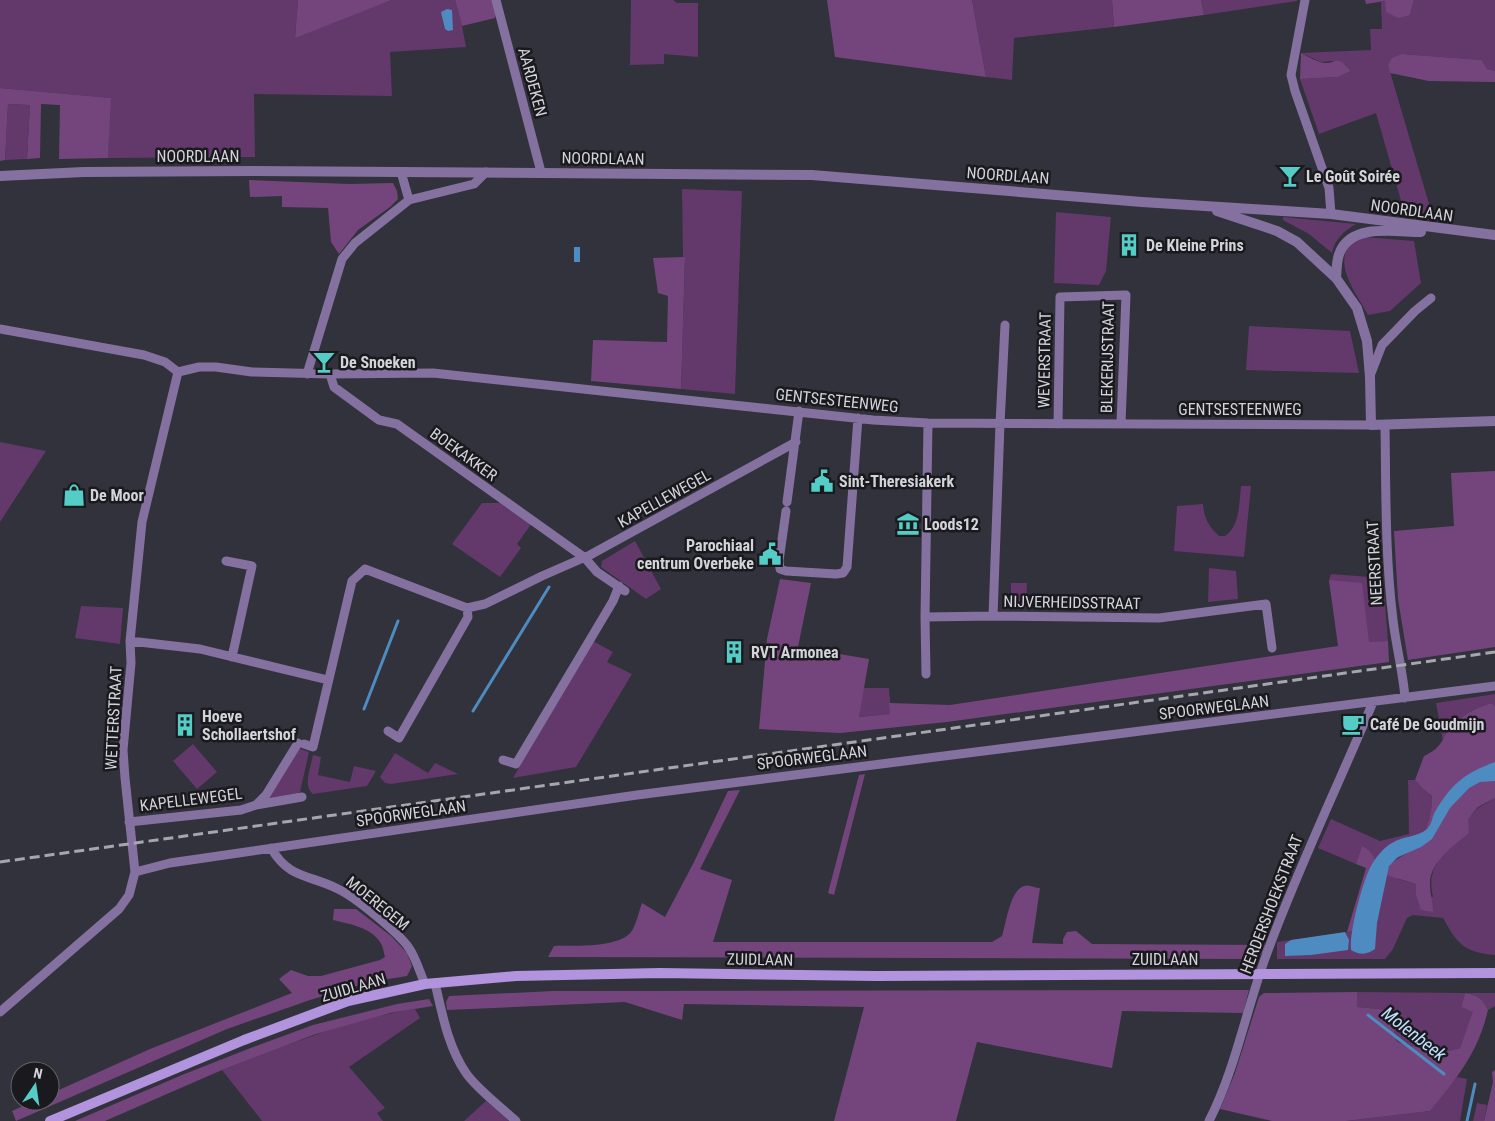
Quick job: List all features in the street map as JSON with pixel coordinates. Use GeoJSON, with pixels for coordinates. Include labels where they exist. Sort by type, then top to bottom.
{"type":"FeatureCollection","features":[{"type":"Feature","properties":{"kind":"main road","name":"ZUIDLAAN"},"geometry":{"type":"LineString","coordinates":[[50,1121],[244,1040],[348,1001],[430,983],[516,976],[660,973],[877,976],[1495,973]]}},
{"type":"Feature","properties":{"kind":"street","name":"AARDEKEN"},"geometry":{"type":"LineString","coordinates":[[496,0],[541,172]]}},
{"type":"Feature","properties":{"kind":"street"},"geometry":{"type":"LineString","coordinates":[[1304,0],[1291,75],[1329,188],[1332,214]]}},
{"type":"Feature","properties":{"kind":"street","name":"NOORDLAAN"},"geometry":{"type":"LineString","coordinates":[[0,176],[94,172],[541,172],[812,175],[1204,206],[1332,214],[1495,235]]}},
{"type":"Feature","properties":{"kind":"street"},"geometry":{"type":"LineString","coordinates":[[401,172],[409,200]]}},
{"type":"Feature","properties":{"kind":"street"},"geometry":{"type":"LineString","coordinates":[[307,374],[342,259],[355,243],[409,200],[474,184],[486,172]]}},
{"type":"Feature","properties":{"kind":"street","name":"NOORDLAAN"},"geometry":{"type":"LineString","coordinates":[[1204,206],[1277,231],[1297,242],[1336,278],[1358,308],[1366,340],[1370,377],[1371,425]]}},
{"type":"Feature","properties":{"kind":"street","name":"NOORDLAAN"},"geometry":{"type":"LineString","coordinates":[[1336,278],[1337,262],[1345,243],[1361,233],[1466,232]]}},
{"type":"Feature","properties":{"kind":"street","name":"BLEKERIJSTRAAT"},"geometry":{"type":"LineString","coordinates":[[1060,297],[1126,295],[1121,423]]}},
{"type":"Feature","properties":{"kind":"street","name":"WEVERSTRAAT"},"geometry":{"type":"LineString","coordinates":[[1058,424],[1060,297]]}},
{"type":"Feature","properties":{"kind":"street"},"geometry":{"type":"LineString","coordinates":[[1370,377],[1382,345],[1414,311],[1432,298]]}},
{"type":"Feature","properties":{"kind":"street","name":"NIJVERHEIDSSTRAAT"},"geometry":{"type":"LineString","coordinates":[[1005,325],[993,616],[1159,618],[1266,604],[1272,648]]}},
{"type":"Feature","properties":{"kind":"street"},"geometry":{"type":"LineString","coordinates":[[0,329],[144,355],[165,362],[178,372]]}},
{"type":"Feature","properties":{"kind":"street","name":"GENTSESTEENWEG"},"geometry":{"type":"LineString","coordinates":[[178,372],[199,367],[216,367],[252,372],[307,374],[433,372],[858,418],[928,423],[1385,426],[1495,421]]}},
{"type":"Feature","properties":{"kind":"street","name":"WETTERSTRAAT"},"geometry":{"type":"LineString","coordinates":[[0,1012],[119,909],[129,895],[135,872],[123,750],[131,663],[130,641],[142,522],[178,372]]}},
{"type":"Feature","properties":{"kind":"street","name":"BOEKAKKER"},"geometry":{"type":"LineString","coordinates":[[330,374],[334,387],[379,420],[397,424],[584,558]]}},
{"type":"Feature","properties":{"kind":"street"},"geometry":{"type":"LineString","coordinates":[[788,502],[799,411]]}},
{"type":"Feature","properties":{"kind":"street"},"geometry":{"type":"LineString","coordinates":[[786,511],[779,561],[780,569],[786,571],[843,573],[847,567],[858,418]]}},
{"type":"Feature","properties":{"kind":"street"},"geometry":{"type":"LineString","coordinates":[[926,674],[928,423]]}},
{"type":"Feature","properties":{"kind":"street","name":"NEERSTRAAT"},"geometry":{"type":"LineString","coordinates":[[1385,426],[1387,552],[1393,620],[1403,675],[1405,698]]}},
{"type":"Feature","properties":{"kind":"street","name":"KAPELLEWEGEL"},"geometry":{"type":"LineString","coordinates":[[256,804],[266,795],[301,744],[313,747],[352,581],[365,569],[467,608],[486,604],[542,576],[584,558],[796,442]]}},
{"type":"Feature","properties":{"kind":"street"},"geometry":{"type":"LineString","coordinates":[[503,760],[516,764],[622,588],[597,572],[584,558]]}},
{"type":"Feature","properties":{"kind":"street"},"geometry":{"type":"LineString","coordinates":[[226,560],[252,566],[232,657]]}},
{"type":"Feature","properties":{"kind":"street"},"geometry":{"type":"LineString","coordinates":[[388,731],[399,738],[468,617],[467,608]]}},
{"type":"Feature","properties":{"kind":"street"},"geometry":{"type":"LineString","coordinates":[[925,617],[993,616]]}},
{"type":"Feature","properties":{"kind":"street"},"geometry":{"type":"LineString","coordinates":[[130,641],[200,649],[328,680]]}},
{"type":"Feature","properties":{"kind":"street","name":"SPOORWEGLAAN"},"geometry":{"type":"LineString","coordinates":[[135,872],[170,863],[637,795],[1495,686]]}},
{"type":"Feature","properties":{"kind":"street","name":"HERDERSHOEKSTRAAT"},"geometry":{"type":"LineString","coordinates":[[1209,1121],[1229,1075],[1259,974],[1302,862],[1373,702]]}},
{"type":"Feature","properties":{"kind":"street","name":"KAPELLEWEGEL"},"geometry":{"type":"LineString","coordinates":[[129,822],[241,810],[256,804],[302,797]]}},
{"type":"Feature","properties":{"kind":"street","name":"MOEREGEM"},"geometry":{"type":"LineString","coordinates":[[271,848],[277,858],[292,872],[319,880],[341,890],[388,926],[410,948],[430,983],[455,1053],[467,1074],[516,1121]]}},
{"type":"Feature","properties":{"kind":"shaded area"},"geometry":{"type":"Polygon","coordinates":[[[0,0],[298,0],[295,37],[392,0],[455,0],[466,47],[390,52],[392,96],[254,94],[255,157],[108,158],[110,98],[0,88],[0,0]]]}},
{"type":"Feature","properties":{"kind":"shaded area"},"geometry":{"type":"Polygon","coordinates":[[[298,0],[392,0],[295,38],[298,0]]]}},
{"type":"Feature","properties":{"kind":"shaded area"},"geometry":{"type":"Polygon","coordinates":[[[455,0],[498,0],[495,18],[462,26],[455,0]]]}},
{"type":"Feature","properties":{"kind":"shaded area"},"geometry":{"type":"Polygon","coordinates":[[[631,0],[673,0],[677,3],[698,3],[698,57],[664,54],[664,64],[630,65],[631,0]]]}},
{"type":"Feature","properties":{"kind":"shaded area"},"geometry":{"type":"Polygon","coordinates":[[[827,0],[972,0],[986,77],[835,57],[827,0]]]}},
{"type":"Feature","properties":{"kind":"shaded area"},"geometry":{"type":"Polygon","coordinates":[[[972,0],[1112,0],[1114,27],[1014,38],[1012,80],[986,77],[972,0]]]}},
{"type":"Feature","properties":{"kind":"shaded area"},"geometry":{"type":"Polygon","coordinates":[[[1112,0],[1201,0],[1204,15],[1114,27],[1112,0]]]}},
{"type":"Feature","properties":{"kind":"shaded area"},"geometry":{"type":"Polygon","coordinates":[[[1201,0],[1297,0],[1297,1],[1204,15],[1201,0]]]}},
{"type":"Feature","properties":{"kind":"shaded area"},"geometry":{"type":"Polygon","coordinates":[[[1365,0],[1414,0],[1410,15],[1398,18],[1386,12],[1385,1],[1366,4],[1365,0]]]}},
{"type":"Feature","properties":{"kind":"shaded area"},"geometry":{"type":"Polygon","coordinates":[[[1414,0],[1495,0],[1495,71],[1487,69],[1482,60],[1402,54],[1388,65],[1432,214],[1404,211],[1376,113],[1319,134],[1300,79],[1338,77],[1351,71],[1345,64],[1332,61],[1321,62],[1301,53],[1371,50],[1370,29],[1382,29],[1381,2],[1386,1],[1410,15],[1414,0]]]}},
{"type":"Feature","properties":{"kind":"shaded area"},"geometry":{"type":"Polygon","coordinates":[[[1301,53],[1320,62],[1342,62],[1351,71],[1338,77],[1300,79],[1301,53]]]}},
{"type":"Feature","properties":{"kind":"shaded area"},"geometry":{"type":"Polygon","coordinates":[[[1402,54],[1482,60],[1487,69],[1495,71],[1495,82],[1429,81],[1390,73],[1388,65],[1392,58],[1402,54]]]}},
{"type":"Feature","properties":{"kind":"shaded area"},"geometry":{"type":"Polygon","coordinates":[[[0,88],[111,98],[108,158],[59,159],[60,105],[41,104],[40,158],[27,159],[30,105],[8,104],[5,160],[0,161],[0,88]]]}},
{"type":"Feature","properties":{"kind":"shaded area"},"geometry":{"type":"Polygon","coordinates":[[[8,104],[30,105],[27,159],[5,160],[8,104]]]}},
{"type":"Feature","properties":{"kind":"shaded area"},"geometry":{"type":"Polygon","coordinates":[[[249,180],[349,184],[393,183],[398,199],[358,230],[339,254],[331,242],[328,208],[282,207],[282,196],[250,197],[249,180]]]}},
{"type":"Feature","properties":{"kind":"shaded area"},"geometry":{"type":"Polygon","coordinates":[[[682,189],[742,191],[735,394],[681,389],[685,257],[683,257],[682,189]]]}},
{"type":"Feature","properties":{"kind":"shaded area"},"geometry":{"type":"Polygon","coordinates":[[[1056,212],[1111,217],[1106,271],[1099,285],[1054,283],[1056,212]]]}},
{"type":"Feature","properties":{"kind":"shaded area"},"geometry":{"type":"Polygon","coordinates":[[[1283,217],[1356,224],[1341,236],[1335,244],[1332,253],[1309,234],[1283,220],[1283,217]]]}},
{"type":"Feature","properties":{"kind":"shaded area"},"geometry":{"type":"Polygon","coordinates":[[[1364,237],[1414,241],[1421,283],[1390,311],[1368,315],[1353,289],[1345,270],[1346,252],[1352,243],[1364,237]]]}},
{"type":"Feature","properties":{"kind":"shaded area"},"geometry":{"type":"Polygon","coordinates":[[[685,257],[681,389],[591,381],[593,340],[667,342],[668,296],[658,293],[653,258],[685,257]]]}},
{"type":"Feature","properties":{"kind":"shaded area"},"geometry":{"type":"Polygon","coordinates":[[[1249,326],[1350,331],[1359,373],[1246,370],[1249,326]]]}},
{"type":"Feature","properties":{"kind":"shaded area"},"geometry":{"type":"Polygon","coordinates":[[[0,442],[46,451],[0,522],[0,442]]]}},
{"type":"Feature","properties":{"kind":"shaded area"},"geometry":{"type":"Polygon","coordinates":[[[1495,471],[1495,647],[1408,660],[1398,599],[1394,531],[1454,526],[1451,473],[1495,471]]]}},
{"type":"Feature","properties":{"kind":"shaded area"},"geometry":{"type":"Polygon","coordinates":[[[1241,486],[1251,486],[1244,557],[1174,551],[1177,506],[1203,504],[1206,518],[1212,529],[1219,536],[1225,536],[1230,532],[1236,520],[1241,486]]]}},
{"type":"Feature","properties":{"kind":"shaded area"},"geometry":{"type":"Polygon","coordinates":[[[482,503],[501,503],[532,523],[517,544],[521,548],[500,577],[452,544],[482,503]]]}},
{"type":"Feature","properties":{"kind":"shaded area"},"geometry":{"type":"Polygon","coordinates":[[[635,541],[661,589],[646,599],[601,567],[602,561],[635,541]]]}},
{"type":"Feature","properties":{"kind":"shaded area"},"geometry":{"type":"Polygon","coordinates":[[[1209,568],[1236,571],[1238,599],[1208,602],[1209,568]]]}},
{"type":"Feature","properties":{"kind":"shaded area"},"geometry":{"type":"Polygon","coordinates":[[[1331,574],[1383,578],[1388,641],[1339,646],[1329,580],[1331,574]]]}},
{"type":"Feature","properties":{"kind":"shaded area"},"geometry":{"type":"Polygon","coordinates":[[[780,579],[811,583],[798,647],[869,659],[859,717],[890,714],[889,703],[950,705],[1338,646],[1329,580],[1362,583],[1369,642],[1388,641],[1389,662],[947,722],[840,733],[759,729],[767,639],[780,579]]]}},
{"type":"Feature","properties":{"kind":"shaded area"},"geometry":{"type":"Polygon","coordinates":[[[1011,583],[1027,583],[1026,608],[1011,608],[1011,583]]]}},
{"type":"Feature","properties":{"kind":"shaded area"},"geometry":{"type":"Polygon","coordinates":[[[81,606],[123,608],[120,644],[75,638],[81,606]]]}},
{"type":"Feature","properties":{"kind":"shaded area"},"geometry":{"type":"Polygon","coordinates":[[[593,641],[613,652],[607,662],[632,674],[576,767],[513,778],[593,641]]]}},
{"type":"Feature","properties":{"kind":"shaded area"},"geometry":{"type":"Polygon","coordinates":[[[863,688],[889,688],[891,714],[859,717],[863,688]]]}},
{"type":"Feature","properties":{"kind":"shaded area"},"geometry":{"type":"Polygon","coordinates":[[[1495,694],[1495,706],[1491,703],[1469,713],[1452,728],[1443,741],[1436,703],[1495,694]]]}},
{"type":"Feature","properties":{"kind":"shaded area"},"geometry":{"type":"Polygon","coordinates":[[[1491,703],[1495,706],[1495,798],[1478,807],[1468,819],[1469,833],[1438,862],[1431,877],[1430,888],[1433,912],[1421,910],[1416,895],[1416,884],[1386,875],[1385,870],[1393,862],[1414,848],[1427,828],[1432,796],[1415,780],[1424,756],[1436,749],[1453,725],[1471,712],[1491,703]]]}},
{"type":"Feature","properties":{"kind":"shaded area"},"geometry":{"type":"Polygon","coordinates":[[[193,744],[217,772],[197,789],[173,761],[193,744]]]}},
{"type":"Feature","properties":{"kind":"shaded area"},"geometry":{"type":"Polygon","coordinates":[[[298,748],[309,752],[300,792],[295,795],[265,800],[298,748]]]}},
{"type":"Feature","properties":{"kind":"shaded area"},"geometry":{"type":"Polygon","coordinates":[[[395,753],[428,773],[435,763],[458,774],[391,784],[385,783],[380,777],[395,753]]]}},
{"type":"Feature","properties":{"kind":"shaded area"},"geometry":{"type":"Polygon","coordinates":[[[313,755],[321,757],[318,775],[350,782],[354,766],[376,771],[367,786],[313,794],[308,786],[308,781],[313,755]]]}},
{"type":"Feature","properties":{"kind":"shaded area"},"geometry":{"type":"Polygon","coordinates":[[[865,774],[834,895],[828,893],[859,775],[865,774]]]}},
{"type":"Feature","properties":{"kind":"shaded area"},"geometry":{"type":"Polygon","coordinates":[[[1408,780],[1415,780],[1432,796],[1427,827],[1420,841],[1407,853],[1391,861],[1398,879],[1416,884],[1416,895],[1433,897],[1432,876],[1439,860],[1469,833],[1467,819],[1478,808],[1495,798],[1495,955],[1476,952],[1463,946],[1453,935],[1443,918],[1413,915],[1407,918],[1393,949],[1385,959],[1277,959],[1277,942],[1355,931],[1375,882],[1362,847],[1356,864],[1318,848],[1331,819],[1380,841],[1409,834],[1408,780]]]}},
{"type":"Feature","properties":{"kind":"shaded area"},"geometry":{"type":"Polygon","coordinates":[[[740,790],[700,869],[732,880],[713,942],[992,942],[1002,936],[1009,908],[1015,894],[1019,889],[1028,885],[1040,888],[1032,943],[1063,944],[1063,939],[1067,932],[1076,931],[1092,944],[1265,945],[1264,951],[1256,959],[548,957],[554,946],[597,945],[619,940],[628,935],[633,929],[642,903],[665,917],[728,791],[740,790]]]}},
{"type":"Feature","properties":{"kind":"shaded area"},"geometry":{"type":"Polygon","coordinates":[[[1362,846],[1372,855],[1377,868],[1355,931],[1347,932],[1366,868],[1356,864],[1362,846]]]}},
{"type":"Feature","properties":{"kind":"shaded area"},"geometry":{"type":"Polygon","coordinates":[[[334,909],[356,909],[391,936],[407,953],[412,966],[407,976],[370,982],[310,1000],[227,1029],[60,1102],[60,1090],[150,1049],[292,993],[279,979],[291,970],[308,976],[321,976],[385,957],[381,944],[371,933],[359,927],[333,920],[334,909]]]}},
{"type":"Feature","properties":{"kind":"shaded area"},"geometry":{"type":"Polygon","coordinates":[[[1249,990],[1243,1013],[1122,1011],[1112,1068],[977,1042],[956,1121],[834,1121],[864,1007],[684,1004],[682,1020],[625,1002],[447,1010],[446,1002],[449,996],[553,991],[1249,990]]]}},
{"type":"Feature","properties":{"kind":"shaded area"},"geometry":{"type":"Polygon","coordinates":[[[1357,992],[1465,993],[1461,1007],[1474,1012],[1460,1048],[1441,1053],[1397,1042],[1389,1010],[1357,1007],[1357,992]]]}},
{"type":"Feature","properties":{"kind":"shaded area"},"geometry":{"type":"Polygon","coordinates":[[[1357,992],[1357,1007],[1389,1010],[1397,1042],[1441,1053],[1460,1048],[1473,1012],[1461,1007],[1465,993],[1479,998],[1486,1006],[1488,1010],[1479,1039],[1458,1076],[1430,1111],[1346,1121],[1272,1121],[1220,1109],[1235,1073],[1259,997],[1264,993],[1357,992]]]}},
{"type":"Feature","properties":{"kind":"shaded area"},"geometry":{"type":"Polygon","coordinates":[[[1467,993],[1495,993],[1495,1006],[1488,1010],[1480,999],[1467,993]]]}},
{"type":"Feature","properties":{"kind":"shaded area"},"geometry":{"type":"Polygon","coordinates":[[[429,999],[433,1006],[390,1013],[313,1035],[222,1070],[105,1121],[75,1121],[182,1075],[313,1025],[397,1004],[429,999]]]}},
{"type":"Feature","properties":{"kind":"shaded area"},"geometry":{"type":"Polygon","coordinates":[[[415,1009],[420,1018],[349,1067],[385,1108],[377,1113],[383,1121],[262,1121],[222,1070],[341,1026],[415,1009]]]}},
{"type":"Feature","properties":{"kind":"shaded area"},"geometry":{"type":"Polygon","coordinates":[[[1495,1070],[1495,1121],[1484,1121],[1493,1082],[1492,1072],[1495,1070]]]}},
{"type":"Feature","properties":{"kind":"shaded area"},"geometry":{"type":"Polygon","coordinates":[[[1457,1077],[1467,1079],[1460,1121],[1346,1121],[1430,1111],[1457,1077]]]}},
{"type":"Feature","properties":{"kind":"shaded area"},"geometry":{"type":"Polygon","coordinates":[[[486,1101],[509,1121],[464,1121],[486,1101]]]}},
{"type":"Feature","properties":{"kind":"shaded area"},"geometry":{"type":"Polygon","coordinates":[[[1477,1103],[1487,1105],[1484,1121],[1473,1121],[1477,1103]]]}},
{"type":"Feature","properties":{"kind":"shaded area"},"geometry":{"type":"Polygon","coordinates":[[[12,1111],[39,1111],[16,1121],[12,1111]]]}},
{"type":"Feature","properties":{"kind":"water"},"geometry":{"type":"Polygon","coordinates":[[[447,9],[452,10],[453,30],[448,31],[445,29],[441,12],[447,9]]]}},
{"type":"Feature","properties":{"kind":"water"},"geometry":{"type":"Polygon","coordinates":[[[574,247],[580,247],[580,262],[574,262],[574,247]]]}},
{"type":"Feature","properties":{"kind":"water"},"geometry":{"type":"Polygon","coordinates":[[[1495,762],[1495,781],[1480,782],[1469,788],[1450,808],[1432,839],[1421,847],[1398,857],[1389,866],[1377,923],[1375,949],[1363,954],[1351,950],[1352,932],[1360,896],[1367,875],[1377,857],[1385,848],[1396,841],[1424,832],[1430,825],[1441,802],[1453,787],[1467,775],[1495,762]]]}},
{"type":"Feature","properties":{"kind":"water"},"geometry":{"type":"Polygon","coordinates":[[[1345,932],[1349,940],[1348,950],[1285,956],[1285,944],[1291,940],[1345,932]]]}},
{"type":"Feature","properties":{"kind":"waterway"},"geometry":{"type":"LineString","coordinates":[[473,711],[549,587]]}},
{"type":"Feature","properties":{"kind":"waterway"},"geometry":{"type":"LineString","coordinates":[[364,709],[398,621]]}},
{"type":"Feature","properties":{"kind":"waterway","name":"Molenbeek"},"geometry":{"type":"LineString","coordinates":[[1368,1015],[1444,1074]]}},
{"type":"Feature","properties":{"kind":"waterway","name":"Molenbeek"},"geometry":{"type":"LineString","coordinates":[[1467,1121],[1475,1084]]}},
{"type":"Feature","properties":{"kind":"railway"},"geometry":{"type":"LineString","coordinates":[[0,862],[1495,652]]}},
{"type":"Feature","properties":{"kind":"place","name":"Le Goût Soirée"},"geometry":{"type":"Point","coordinates":[1290,176]}},
{"type":"Feature","properties":{"kind":"place","name":"De Kleine Prins"},"geometry":{"type":"Point","coordinates":[1129,245]}},
{"type":"Feature","properties":{"kind":"place","name":"De Snoeken"},"geometry":{"type":"Point","coordinates":[324,362]}},
{"type":"Feature","properties":{"kind":"place","name":"Sint-Theresiakerk"},"geometry":{"type":"Point","coordinates":[822,481]}},
{"type":"Feature","properties":{"kind":"place","name":"De Moor"},"geometry":{"type":"Point","coordinates":[74,495]}},
{"type":"Feature","properties":{"kind":"place","name":"Loods12"},"geometry":{"type":"Point","coordinates":[908,524]}},
{"type":"Feature","properties":{"kind":"place","name":"Parochiaal centrum Overbeke"},"geometry":{"type":"Point","coordinates":[770,554]}},
{"type":"Feature","properties":{"kind":"place","name":"RVT Armonea"},"geometry":{"type":"Point","coordinates":[734,652]}},
{"type":"Feature","properties":{"kind":"place","name":"Café De Goudmijn"},"geometry":{"type":"Point","coordinates":[1353,724]}},
{"type":"Feature","properties":{"kind":"place","name":"Hoeve Schollaertshof"},"geometry":{"type":"Point","coordinates":[185,725]}}]}
